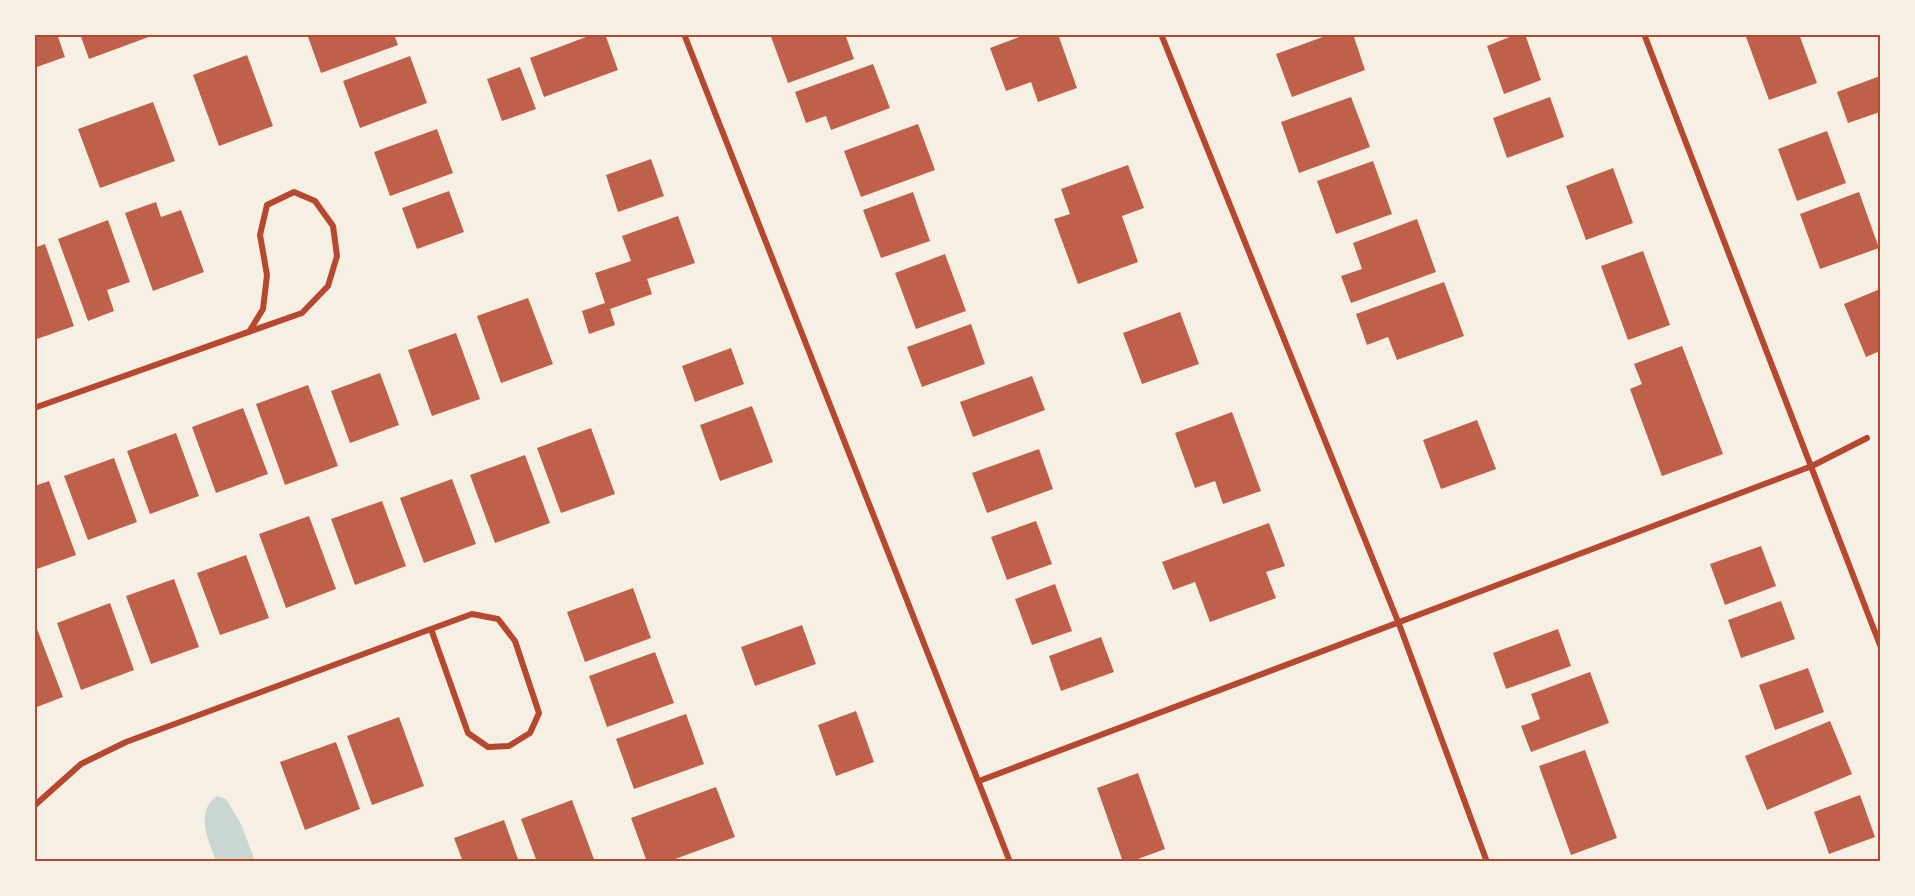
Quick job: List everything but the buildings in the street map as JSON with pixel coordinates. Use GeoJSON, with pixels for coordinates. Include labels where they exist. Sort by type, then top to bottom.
{"type":"FeatureCollection","features":[{"type":"Feature","properties":{"kind":"street"},"geometry":{"type":"LineString","coordinates":[[684,34],[1010,861]]}},
{"type":"Feature","properties":{"kind":"street"},"geometry":{"type":"LineString","coordinates":[[1161,34],[1399,624],[1487,861]]}},
{"type":"Feature","properties":{"kind":"street"},"geometry":{"type":"LineString","coordinates":[[1644,34],[1881,645]]}},
{"type":"Feature","properties":{"kind":"street"},"geometry":{"type":"LineString","coordinates":[[34,408],[249,332],[302,313],[328,285],[337,256],[333,226],[315,201],[294,192],[267,205],[260,235],[267,275],[263,309],[249,332]]}},
{"type":"Feature","properties":{"kind":"street"},"geometry":{"type":"LineString","coordinates":[[979,781],[1812,466],[1867,438]]}},
{"type":"Feature","properties":{"kind":"street"},"geometry":{"type":"LineString","coordinates":[[34,806],[81,764],[126,742],[431,629],[472,614],[498,619],[515,641],[539,713],[530,733],[509,746],[488,747],[468,733],[431,629]]}},
{"type":"Feature","properties":{"kind":"shaded area"},"geometry":{"type":"Polygon","coordinates":[[[217,796],[226,799],[241,824],[255,861],[216,861],[207,836],[205,818],[206,810],[217,796]]]}}]}
